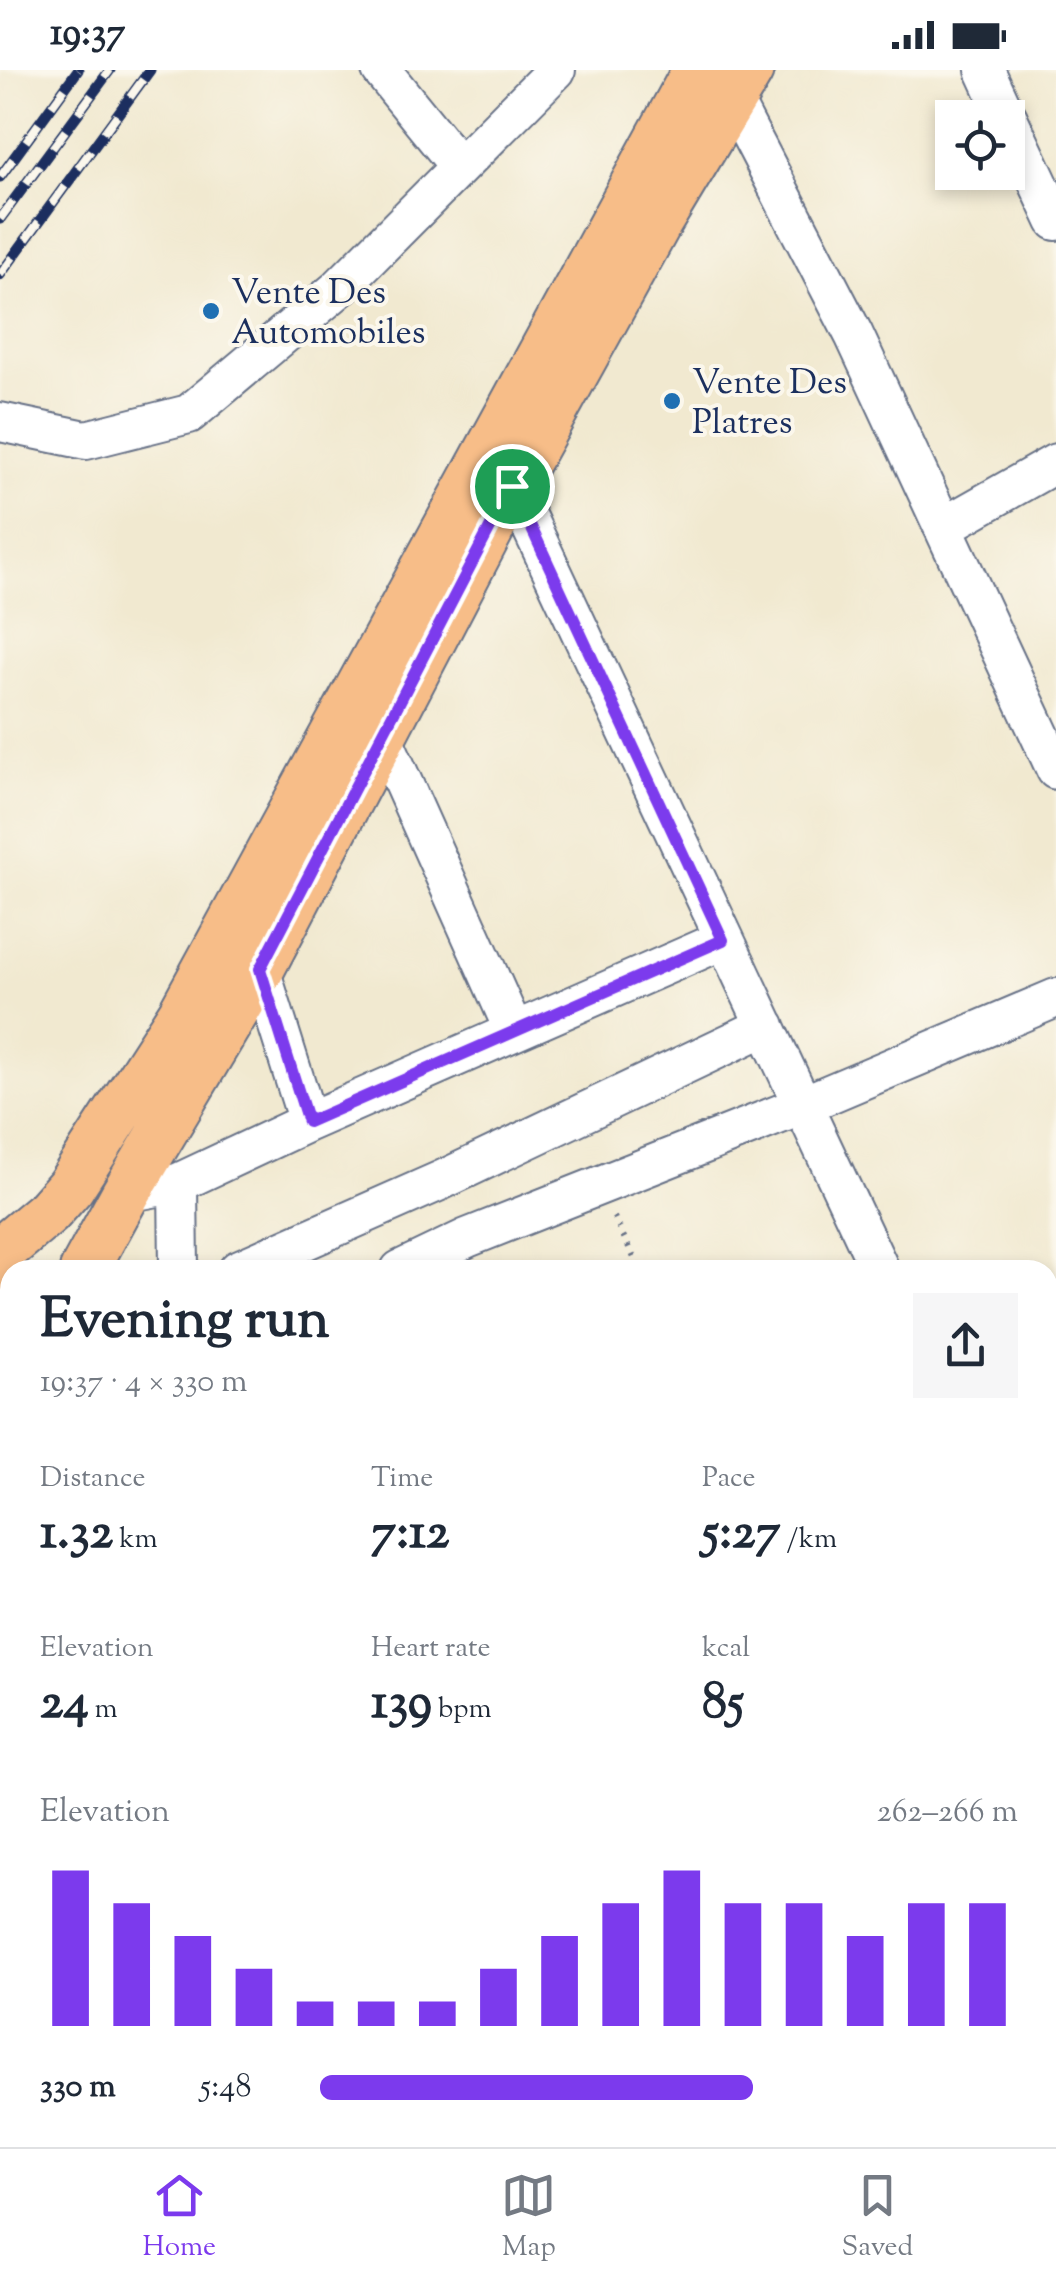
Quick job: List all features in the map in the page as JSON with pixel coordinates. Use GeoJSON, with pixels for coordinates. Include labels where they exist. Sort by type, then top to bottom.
{"type":"FeatureCollection","features":[{"type":"Feature","properties":{"kind":"main road"},"geometry":{"type":"LineString","coordinates":[[89,1260],[260,969],[512,486],[659,220],[726,80]]}},
{"type":"Feature","properties":{"kind":"main road"},"geometry":{"type":"LineString","coordinates":[[0,1252],[48,1212],[70,1187],[182,1014],[726,80]]}},
{"type":"Feature","properties":{"kind":"street"},"geometry":{"type":"LineString","coordinates":[[380,70],[459,166]]}},
{"type":"Feature","properties":{"kind":"street"},"geometry":{"type":"LineString","coordinates":[[0,422],[86,440],[188,414],[338,290],[556,70]]}},
{"type":"Feature","properties":{"kind":"street"},"geometry":{"type":"LineString","coordinates":[[985,70],[999,100]]}},
{"type":"Feature","properties":{"kind":"street"},"geometry":{"type":"LineString","coordinates":[[726,80],[854,334],[1056,770]]}},
{"type":"Feature","properties":{"kind":"street"},"geometry":{"type":"LineString","coordinates":[[1025,154],[1056,221]]}},
{"type":"Feature","properties":{"kind":"street"},"geometry":{"type":"LineString","coordinates":[[943,527],[1056,463]]}},
{"type":"Feature","properties":{"kind":"street"},"geometry":{"type":"LineString","coordinates":[[512,486],[875,1260]]}},
{"type":"Feature","properties":{"kind":"street"},"geometry":{"type":"LineString","coordinates":[[382,736],[514,1031]]}},
{"type":"Feature","properties":{"kind":"street"},"geometry":{"type":"LineString","coordinates":[[126,1193],[178,1182],[723,940]]}},
{"type":"Feature","properties":{"kind":"street"},"geometry":{"type":"LineString","coordinates":[[260,969],[308,1122]]}},
{"type":"Feature","properties":{"kind":"street"},"geometry":{"type":"LineString","coordinates":[[421,1260],[1056,998]]}},
{"type":"Feature","properties":{"kind":"street"},"geometry":{"type":"LineString","coordinates":[[261,1260],[442,1180],[766,1026]]}},
{"type":"Feature","properties":{"kind":"street"},"geometry":{"type":"LineString","coordinates":[[442,1180],[468,1238]]}},
{"type":"Feature","properties":{"kind":"street"},"geometry":{"type":"LineString","coordinates":[[178,1182],[180,1260]]}},
{"type":"Feature","properties":{"kind":"path"},"geometry":{"type":"LineString","coordinates":[[598,1186],[635,1260]]}},
{"type":"Feature","properties":{"kind":"railway"},"geometry":{"type":"LineString","coordinates":[[0,177],[78,70]]}},
{"type":"Feature","properties":{"kind":"railway"},"geometry":{"type":"LineString","coordinates":[[0,219],[110,70]]}},
{"type":"Feature","properties":{"kind":"railway"},"geometry":{"type":"LineString","coordinates":[[0,275],[150,70]]}},
{"type":"Feature","properties":{"kind":"place","name":"Vente Des Automobiles"},"geometry":{"type":"Point","coordinates":[211,311]}},
{"type":"Feature","properties":{"kind":"place","name":"Vente Des Platres"},"geometry":{"type":"Point","coordinates":[672,401]}},
{"type":"Feature","properties":{"kind":"route"},"geometry":{"type":"LineString","coordinates":[[512,486],[723,940],[308,1122],[260,969],[512,486]]}}]}
